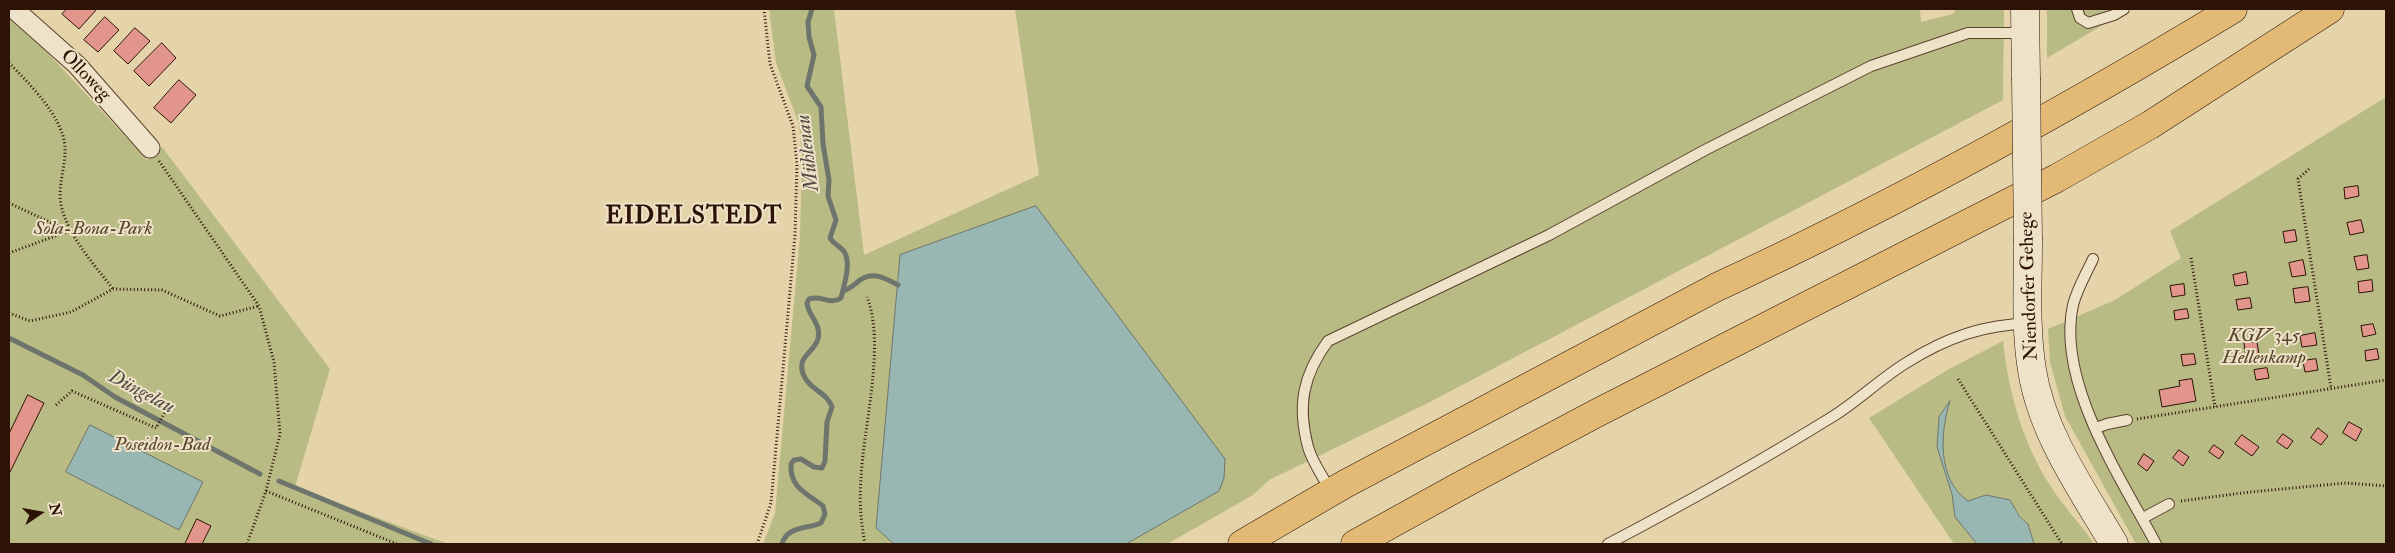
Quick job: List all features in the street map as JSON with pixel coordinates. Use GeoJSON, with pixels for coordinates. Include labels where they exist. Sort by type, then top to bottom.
{"type":"FeatureCollection","features":[{"type":"Feature","properties":{"kind":"highway"},"geometry":{"type":"LineString","coordinates":[[1242,544],[1331,492],[1717,288],[1935,179],[2131,70],[2233,9]]}},
{"type":"Feature","properties":{"kind":"highway"},"geometry":{"type":"LineString","coordinates":[[1355,544],[1595,414],[2057,178],[2150,125],[2330,9]]}},
{"type":"Feature","properties":{"kind":"street","name":"Olloweg"},"geometry":{"type":"LineString","coordinates":[[14,9],[77,65],[150,148]]}},
{"type":"Feature","properties":{"kind":"street","name":"Niendorfer Gehege"},"geometry":{"type":"LineString","coordinates":[[2025,21],[2028,324],[2032,370],[2044,415],[2065,459],[2114,544]]}},
{"type":"Feature","properties":{"kind":"lane"},"geometry":{"type":"LineString","coordinates":[[2077,9],[2080,18],[2088,22],[2114,15],[2124,9]]}},
{"type":"Feature","properties":{"kind":"lane"},"geometry":{"type":"LineString","coordinates":[[1331,492],[1309,448],[1303,409],[1305,382],[1314,360],[1328,341],[1549,235],[1705,150],[1871,66],[1968,33],[2025,21]]}},
{"type":"Feature","properties":{"kind":"lane"},"geometry":{"type":"LineString","coordinates":[[2093,260],[2074,304],[2071,345],[2075,374],[2083,400],[2096,428],[2156,544]]}},
{"type":"Feature","properties":{"kind":"lane"},"geometry":{"type":"LineString","coordinates":[[1608,544],[1692,500],[1834,415],[1905,363],[1936,346],[1967,333],[1998,325],[2028,324]]}},
{"type":"Feature","properties":{"kind":"lane"},"geometry":{"type":"LineString","coordinates":[[2096,428],[2127,420]]}},
{"type":"Feature","properties":{"kind":"lane"},"geometry":{"type":"LineString","coordinates":[[2143,518],[2170,504]]}},
{"type":"Feature","properties":{"kind":"path"},"geometry":{"type":"LineString","coordinates":[[757,544],[771,503],[795,235],[797,164],[793,126],[770,64],[764,9]]}},
{"type":"Feature","properties":{"kind":"path"},"geometry":{"type":"LineString","coordinates":[[9,63],[56,118],[65,147],[60,183],[61,207],[70,231],[113,290]]}},
{"type":"Feature","properties":{"kind":"path"},"geometry":{"type":"LineString","coordinates":[[150,148],[259,306],[274,362],[280,434],[266,490],[247,544]]}},
{"type":"Feature","properties":{"kind":"path"},"geometry":{"type":"LineString","coordinates":[[2309,169],[2298,179],[2331,388]]}},
{"type":"Feature","properties":{"kind":"path"},"geometry":{"type":"LineString","coordinates":[[9,203],[70,231]]}},
{"type":"Feature","properties":{"kind":"path"},"geometry":{"type":"LineString","coordinates":[[9,253],[70,231]]}},
{"type":"Feature","properties":{"kind":"path"},"geometry":{"type":"LineString","coordinates":[[2190,258],[2215,407]]}},
{"type":"Feature","properties":{"kind":"path"},"geometry":{"type":"LineString","coordinates":[[9,313],[30,322],[71,312],[113,290],[162,290],[220,316],[259,306]]}},
{"type":"Feature","properties":{"kind":"path"},"geometry":{"type":"LineString","coordinates":[[865,544],[860,516],[860,479],[869,407],[874,338],[871,307],[867,297]]}},
{"type":"Feature","properties":{"kind":"path"},"geometry":{"type":"LineString","coordinates":[[1958,379],[2062,544]]}},
{"type":"Feature","properties":{"kind":"path"},"geometry":{"type":"LineString","coordinates":[[2155,417],[2386,380]]}},
{"type":"Feature","properties":{"kind":"path"},"geometry":{"type":"LineString","coordinates":[[56,405],[72,391],[156,428],[170,404]]}},
{"type":"Feature","properties":{"kind":"path"},"geometry":{"type":"LineString","coordinates":[[2170,504],[2250,492],[2346,483],[2386,486]]}},
{"type":"Feature","properties":{"kind":"path"},"geometry":{"type":"LineString","coordinates":[[266,490],[397,544]]}},
{"type":"Feature","properties":{"kind":"green space"},"geometry":{"type":"Polygon","coordinates":[[[769,9],[834,9],[864,255],[1039,175],[1015,9],[1920,9],[1921,22],[1953,14],[1956,9],[2004,9],[2003,100],[1428,403],[1269,480],[1253,495],[1167,544],[1126,544],[1219,491],[900,255],[876,528],[894,544],[763,544],[775,513],[800,236],[802,158],[799,124],[776,63],[769,9]]]}},
{"type":"Feature","properties":{"kind":"green space"},"geometry":{"type":"Polygon","coordinates":[[[2047,9],[2130,9],[2047,58],[2047,9]]]}},
{"type":"Feature","properties":{"kind":"green space"},"geometry":{"type":"Polygon","coordinates":[[[9,11],[147,160],[162,147],[330,369],[295,487],[448,544],[9,544],[9,11]]]}},
{"type":"Feature","properties":{"kind":"green space","name":"KGV 345 Hellenkamp"},"geometry":{"type":"Polygon","coordinates":[[[2386,97],[2386,544],[2136,544],[2065,416],[2050,362],[2048,329],[2115,300],[2181,258],[2170,231],[2386,97]]]}},
{"type":"Feature","properties":{"kind":"green space"},"geometry":{"type":"Polygon","coordinates":[[[2003,341],[2015,406],[2030,448],[2051,487],[2094,544],[2034,544],[2028,524],[2010,500],[1986,495],[1968,501],[1960,494],[1949,476],[1944,454],[1944,419],[1949,403],[1939,417],[1937,447],[1952,494],[1955,517],[1977,544],[1954,544],[1869,418],[1949,369],[2003,341]]]}},
{"type":"Feature","properties":{"kind":"water"},"geometry":{"type":"Polygon","coordinates":[[[1036,206],[1225,459],[1224,478],[1219,491],[1126,544],[894,544],[876,528],[900,255],[1036,206]]]}},
{"type":"Feature","properties":{"kind":"water"},"geometry":{"type":"Polygon","coordinates":[[[1950,401],[1943,441],[1946,468],[1951,481],[1958,492],[1968,501],[1986,495],[2010,500],[2020,517],[2028,524],[2034,544],[1977,544],[1955,517],[1952,494],[1937,447],[1939,417],[1950,401]]]}},
{"type":"Feature","properties":{"kind":"water"},"geometry":{"type":"Polygon","coordinates":[[[90,425],[203,482],[179,530],[66,472],[90,425]]]}},
{"type":"Feature","properties":{"kind":"building"},"geometry":{"type":"Polygon","coordinates":[[[67,9],[97,9],[79,29],[62,14],[67,9]]]}},
{"type":"Feature","properties":{"kind":"building"},"geometry":{"type":"Polygon","coordinates":[[[105,17],[119,30],[98,52],[84,40],[105,17]]]}},
{"type":"Feature","properties":{"kind":"building"},"geometry":{"type":"Polygon","coordinates":[[[135,28],[150,41],[128,64],[114,51],[135,28]]]}},
{"type":"Feature","properties":{"kind":"building"},"geometry":{"type":"Polygon","coordinates":[[[162,43],[176,58],[149,86],[134,71],[162,43]]]}},
{"type":"Feature","properties":{"kind":"building"},"geometry":{"type":"Polygon","coordinates":[[[179,80],[196,95],[171,123],[154,108],[179,80]]]}},
{"type":"Feature","properties":{"kind":"building"},"geometry":{"type":"Polygon","coordinates":[[[2358,186],[2359,196],[2345,199],[2344,188],[2358,186]]]}},
{"type":"Feature","properties":{"kind":"building"},"geometry":{"type":"Polygon","coordinates":[[[2361,220],[2364,232],[2350,235],[2347,223],[2361,220]]]}},
{"type":"Feature","properties":{"kind":"building"},"geometry":{"type":"Polygon","coordinates":[[[2295,230],[2297,241],[2285,243],[2283,232],[2295,230]]]}},
{"type":"Feature","properties":{"kind":"building"},"geometry":{"type":"Polygon","coordinates":[[[2367,255],[2369,268],[2357,270],[2354,257],[2367,255]]]}},
{"type":"Feature","properties":{"kind":"building"},"geometry":{"type":"Polygon","coordinates":[[[2303,260],[2306,275],[2292,277],[2289,263],[2303,260]]]}},
{"type":"Feature","properties":{"kind":"building"},"geometry":{"type":"Polygon","coordinates":[[[2246,272],[2248,284],[2235,286],[2233,275],[2246,272]]]}},
{"type":"Feature","properties":{"kind":"building"},"geometry":{"type":"Polygon","coordinates":[[[2372,280],[2373,291],[2359,293],[2358,282],[2372,280]]]}},
{"type":"Feature","properties":{"kind":"building"},"geometry":{"type":"Polygon","coordinates":[[[2184,284],[2185,295],[2172,297],[2170,286],[2184,284]]]}},
{"type":"Feature","properties":{"kind":"building"},"geometry":{"type":"Polygon","coordinates":[[[2308,287],[2310,301],[2295,303],[2293,289],[2308,287]]]}},
{"type":"Feature","properties":{"kind":"building"},"geometry":{"type":"Polygon","coordinates":[[[2250,298],[2252,308],[2238,310],[2236,300],[2250,298]]]}},
{"type":"Feature","properties":{"kind":"building"},"geometry":{"type":"Polygon","coordinates":[[[2187,309],[2189,318],[2175,320],[2174,311],[2187,309]]]}},
{"type":"Feature","properties":{"kind":"building"},"geometry":{"type":"Polygon","coordinates":[[[2373,324],[2376,334],[2363,337],[2361,326],[2373,324]]]}},
{"type":"Feature","properties":{"kind":"building"},"geometry":{"type":"Polygon","coordinates":[[[2315,333],[2317,345],[2302,347],[2300,336],[2315,333]]]}},
{"type":"Feature","properties":{"kind":"building"},"geometry":{"type":"Polygon","coordinates":[[[2257,342],[2259,355],[2246,357],[2244,343],[2257,342]]]}},
{"type":"Feature","properties":{"kind":"building"},"geometry":{"type":"Polygon","coordinates":[[[2377,349],[2379,359],[2366,361],[2365,351],[2377,349]]]}},
{"type":"Feature","properties":{"kind":"building"},"geometry":{"type":"Polygon","coordinates":[[[2194,354],[2196,364],[2183,366],[2181,355],[2194,354]]]}},
{"type":"Feature","properties":{"kind":"building"},"geometry":{"type":"Polygon","coordinates":[[[2316,359],[2318,370],[2305,372],[2303,361],[2316,359]]]}},
{"type":"Feature","properties":{"kind":"building"},"geometry":{"type":"Polygon","coordinates":[[[2267,368],[2269,378],[2256,380],[2254,370],[2267,368]]]}},
{"type":"Feature","properties":{"kind":"building"},"geometry":{"type":"Polygon","coordinates":[[[2192,379],[2196,401],[2162,407],[2159,390],[2180,386],[2179,381],[2192,379]]]}},
{"type":"Feature","properties":{"kind":"building"},"geometry":{"type":"Polygon","coordinates":[[[28,395],[44,403],[9,474],[9,434],[28,395]]]}},
{"type":"Feature","properties":{"kind":"building"},"geometry":{"type":"Polygon","coordinates":[[[2349,422],[2362,429],[2356,441],[2343,433],[2349,422]]]}},
{"type":"Feature","properties":{"kind":"building"},"geometry":{"type":"Polygon","coordinates":[[[2318,428],[2328,436],[2321,445],[2311,438],[2318,428]]]}},
{"type":"Feature","properties":{"kind":"building"},"geometry":{"type":"Polygon","coordinates":[[[2283,434],[2293,441],[2287,449],[2277,442],[2283,434]]]}},
{"type":"Feature","properties":{"kind":"building"},"geometry":{"type":"Polygon","coordinates":[[[2242,435],[2259,447],[2252,456],[2235,444],[2242,435]]]}},
{"type":"Feature","properties":{"kind":"building"},"geometry":{"type":"Polygon","coordinates":[[[2214,445],[2224,452],[2219,459],[2209,452],[2214,445]]]}},
{"type":"Feature","properties":{"kind":"building"},"geometry":{"type":"Polygon","coordinates":[[[2179,450],[2189,457],[2183,466],[2173,458],[2179,450]]]}},
{"type":"Feature","properties":{"kind":"building"},"geometry":{"type":"Polygon","coordinates":[[[2144,454],[2154,461],[2147,471],[2138,464],[2144,454]]]}},
{"type":"Feature","properties":{"kind":"building"},"geometry":{"type":"Polygon","coordinates":[[[197,519],[211,526],[202,544],[185,544],[197,519]]]}},
{"type":"Feature","properties":{"kind":"waterway","name":"Mühlenau"},"geometry":{"type":"LineString","coordinates":[[782,544],[788,534],[793,531],[821,523],[825,514],[823,506],[796,485],[791,472],[791,464],[794,460],[801,459],[814,467],[822,468],[825,461],[827,422],[832,407],[830,402],[810,385],[802,370],[803,360],[816,344],[819,334],[817,324],[807,303],[809,299],[813,298],[829,301],[841,298],[847,269],[845,253],[830,238],[836,220],[828,196],[829,180],[823,144],[821,107],[807,86],[814,55],[809,37],[808,22],[812,9]]}},
{"type":"Feature","properties":{"kind":"waterway","name":"Mühlenau"},"geometry":{"type":"LineString","coordinates":[[843,291],[865,277],[870,276],[884,278],[898,285]]}},
{"type":"Feature","properties":{"kind":"waterway","name":"Düngelau"},"geometry":{"type":"LineString","coordinates":[[9,338],[83,375],[115,397],[260,474]]}},
{"type":"Feature","properties":{"kind":"waterway","name":"Düngelau"},"geometry":{"type":"LineString","coordinates":[[279,481],[431,544]]}},
{"type":"Feature","properties":{"kind":"district","name":"EIDELSTEDT"},"geometry":{"type":"Point","coordinates":[694,218]}},
{"type":"Feature","properties":{"kind":"park label","name":"Sola-Bona-Park"},"geometry":{"type":"Point","coordinates":[93,230]}},
{"type":"Feature","properties":{"kind":"park label","name":"Poseidon-Bad"},"geometry":{"type":"Point","coordinates":[162,446]}}]}
